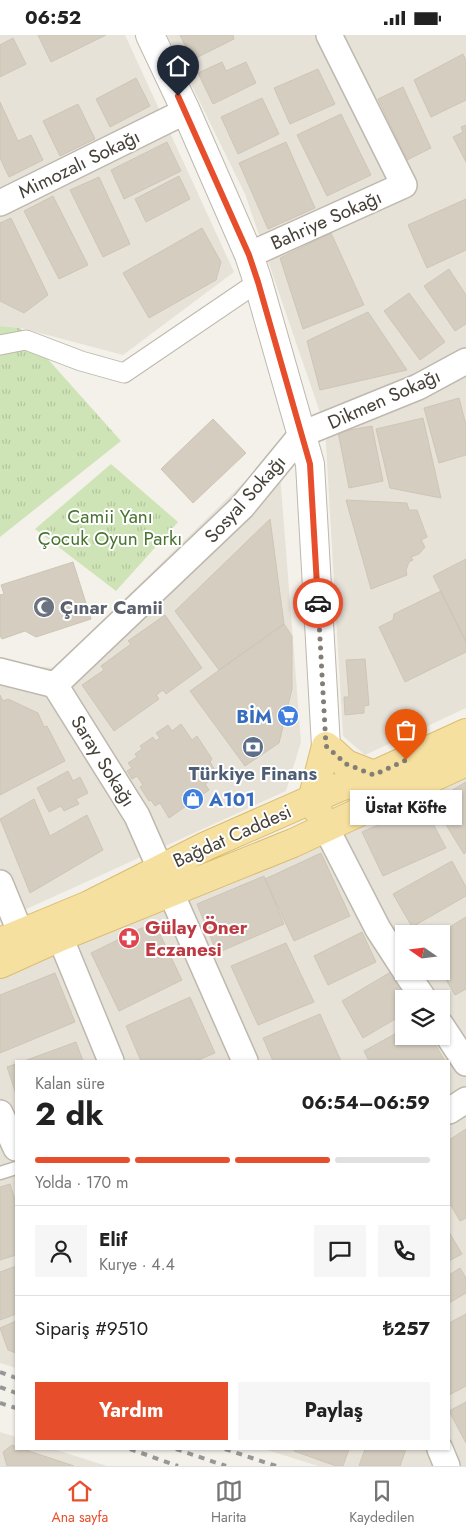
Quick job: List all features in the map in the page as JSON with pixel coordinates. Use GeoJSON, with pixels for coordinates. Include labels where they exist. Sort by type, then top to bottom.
{"type":"FeatureCollection","features":[{"type":"Feature","properties":{"kind":"main road","name":"Bağdat Caddesi"},"geometry":{"type":"LineString","coordinates":[[0,964],[60,937],[164,880],[206,846],[340,787],[374,775],[466,733]]}},
{"type":"Feature","properties":{"kind":"main road"},"geometry":{"type":"LineString","coordinates":[[326,828],[312,800],[326,746],[346,764],[374,775]]}},
{"type":"Feature","properties":{"kind":"main road","name":"Bağdat Caddesi"},"geometry":{"type":"LineString","coordinates":[[11,938],[89,905],[164,880],[293,843],[466,763]]}},
{"type":"Feature","properties":{"kind":"street"},"geometry":{"type":"LineString","coordinates":[[150,35],[186,111],[249,255],[310,464],[326,746]]}},
{"type":"Feature","properties":{"kind":"street","name":"Bahriye Sokağı"},"geometry":{"type":"LineString","coordinates":[[249,255],[404,185],[329,35]]}},
{"type":"Feature","properties":{"kind":"street","name":"Mimozalı Sokağı"},"geometry":{"type":"LineString","coordinates":[[0,203],[186,111]]}},
{"type":"Feature","properties":{"kind":"street"},"geometry":{"type":"LineString","coordinates":[[0,345],[26,340],[81,361],[124,373],[258,282]]}},
{"type":"Feature","properties":{"kind":"street","name":"Dikmen Sokağı"},"geometry":{"type":"LineString","coordinates":[[302,435],[418,387],[466,361]]}},
{"type":"Feature","properties":{"kind":"street","name":"Sosyal Sokağı"},"geometry":{"type":"LineString","coordinates":[[55,685],[242,507],[302,435]]}},
{"type":"Feature","properties":{"kind":"street"},"geometry":{"type":"LineString","coordinates":[[0,671],[55,685]]}},
{"type":"Feature","properties":{"kind":"street","name":"Saray Sokağı"},"geometry":{"type":"LineString","coordinates":[[55,685],[137,815],[245,1060]]}},
{"type":"Feature","properties":{"kind":"street"},"geometry":{"type":"LineString","coordinates":[[326,828],[378,929],[395,955]]}},
{"type":"Feature","properties":{"kind":"street"},"geometry":{"type":"LineString","coordinates":[[0,883],[11,938]]}},
{"type":"Feature","properties":{"kind":"street"},"geometry":{"type":"LineString","coordinates":[[60,937],[111,1060]]}},
{"type":"Feature","properties":{"kind":"street"},"geometry":{"type":"LineString","coordinates":[[450,1039],[466,1063]]}},
{"type":"Feature","properties":{"kind":"street"},"geometry":{"type":"LineString","coordinates":[[450,1110],[466,1100]]}},
{"type":"Feature","properties":{"kind":"street"},"geometry":{"type":"LineString","coordinates":[[0,1113],[15,1146]]}},
{"type":"Feature","properties":{"kind":"street"},"geometry":{"type":"LineString","coordinates":[[440,1450],[447,1466]]}},
{"type":"Feature","properties":{"kind":"lane"},"geometry":{"type":"LineString","coordinates":[[0,1173],[15,1168]]}},
{"type":"Feature","properties":{"kind":"shaded area"},"geometry":{"type":"Polygon","coordinates":[[[0,35],[125,35],[234,272],[123,355],[21,328],[0,326],[0,35]]]}},
{"type":"Feature","properties":{"kind":"shaded area"},"geometry":{"type":"Polygon","coordinates":[[[167,35],[466,35],[466,708],[365,755],[343,736],[325,427],[245,194],[167,35]]]}},
{"type":"Feature","properties":{"kind":"shaded area"},"geometry":{"type":"Polygon","coordinates":[[[278,449],[301,742],[286,791],[0,921],[0,663],[54,668],[278,449]]]}},
{"type":"Feature","properties":{"kind":"shaded area"},"geometry":{"type":"Polygon","coordinates":[[[466,753],[466,1466],[318,1466],[267,1450],[450,1450],[450,1060],[15,1060],[15,1368],[0,1363],[0,965],[466,753]]]}},
{"type":"Feature","properties":{"kind":"shaded area"},"geometry":{"type":"Polygon","coordinates":[[[0,1432],[15,1437],[15,1450],[56,1450],[107,1466],[0,1466],[0,1432]]]}},
{"type":"Feature","properties":{"kind":"green space"},"geometry":{"type":"Polygon","coordinates":[[[0,326],[20,328],[121,441],[0,537],[0,326]]]}},
{"type":"Feature","properties":{"kind":"green space","name":"Camii Yanı Çocuk Oyun Parkı"},"geometry":{"type":"Polygon","coordinates":[[[111,464],[178,522],[116,591],[35,529],[111,464]]]}},
{"type":"Feature","properties":{"kind":"building"},"geometry":{"type":"Polygon","coordinates":[[[38,35],[106,35],[51,62],[38,35]]]}},
{"type":"Feature","properties":{"kind":"building"},"geometry":{"type":"Polygon","coordinates":[[[180,35],[233,35],[234,39],[192,60],[180,35]]]}},
{"type":"Feature","properties":{"kind":"building"},"geometry":{"type":"Polygon","coordinates":[[[13,38],[26,64],[0,77],[0,45],[13,38]]]}},
{"type":"Feature","properties":{"kind":"building"},"geometry":{"type":"Polygon","coordinates":[[[463,54],[466,60],[466,100],[431,117],[414,80],[463,54]]]}},
{"type":"Feature","properties":{"kind":"building"},"geometry":{"type":"Polygon","coordinates":[[[222,62],[226,71],[246,62],[256,83],[213,104],[198,73],[222,62]]]}},
{"type":"Feature","properties":{"kind":"building"},"geometry":{"type":"Polygon","coordinates":[[[318,69],[335,104],[290,124],[274,88],[318,69]]]}},
{"type":"Feature","properties":{"kind":"building"},"geometry":{"type":"Polygon","coordinates":[[[136,78],[150,106],[110,127],[96,99],[136,78]]]}},
{"type":"Feature","properties":{"kind":"building"},"geometry":{"type":"Polygon","coordinates":[[[403,87],[431,148],[407,160],[378,99],[403,87]]]}},
{"type":"Feature","properties":{"kind":"building"},"geometry":{"type":"Polygon","coordinates":[[[262,98],[279,134],[238,154],[221,117],[262,98]]]}},
{"type":"Feature","properties":{"kind":"building"},"geometry":{"type":"Polygon","coordinates":[[[0,102],[18,141],[31,135],[43,160],[9,177],[0,158],[0,102]]]}},
{"type":"Feature","properties":{"kind":"building"},"geometry":{"type":"Polygon","coordinates":[[[78,104],[95,139],[60,156],[43,121],[78,104]]]}},
{"type":"Feature","properties":{"kind":"building"},"geometry":{"type":"Polygon","coordinates":[[[341,114],[371,175],[327,196],[297,135],[341,114]]]}},
{"type":"Feature","properties":{"kind":"building"},"geometry":{"type":"Polygon","coordinates":[[[466,125],[466,162],[453,137],[463,132],[461,127],[466,125]]]}},
{"type":"Feature","properties":{"kind":"building"},"geometry":{"type":"Polygon","coordinates":[[[167,142],[181,171],[124,199],[111,170],[167,142]]]}},
{"type":"Feature","properties":{"kind":"building"},"geometry":{"type":"Polygon","coordinates":[[[286,142],[315,208],[268,229],[239,163],[286,142]]]}},
{"type":"Feature","properties":{"kind":"building"},"geometry":{"type":"Polygon","coordinates":[[[179,176],[190,199],[146,222],[135,199],[179,176]]]}},
{"type":"Feature","properties":{"kind":"building"},"geometry":{"type":"Polygon","coordinates":[[[99,177],[130,244],[103,257],[70,190],[99,177]]]}},
{"type":"Feature","properties":{"kind":"building"},"geometry":{"type":"Polygon","coordinates":[[[53,196],[88,265],[59,279],[24,211],[53,196]]]}},
{"type":"Feature","properties":{"kind":"building"},"geometry":{"type":"Polygon","coordinates":[[[466,199],[466,250],[427,268],[408,225],[466,199]]]}},
{"type":"Feature","properties":{"kind":"building"},"geometry":{"type":"Polygon","coordinates":[[[11,218],[48,295],[24,313],[0,301],[0,223],[11,218]]]}},
{"type":"Feature","properties":{"kind":"building"},"geometry":{"type":"Polygon","coordinates":[[[202,228],[221,262],[216,280],[149,318],[123,273],[202,228]]]}},
{"type":"Feature","properties":{"kind":"building"},"geometry":{"type":"Polygon","coordinates":[[[331,233],[364,305],[303,329],[280,258],[331,233]]]}},
{"type":"Feature","properties":{"kind":"building"},"geometry":{"type":"Polygon","coordinates":[[[449,269],[466,295],[466,324],[455,331],[424,286],[449,269]]]}},
{"type":"Feature","properties":{"kind":"building"},"geometry":{"type":"Polygon","coordinates":[[[409,293],[445,342],[420,360],[384,311],[409,293]]]}},
{"type":"Feature","properties":{"kind":"building"},"geometry":{"type":"Polygon","coordinates":[[[368,312],[407,370],[320,390],[307,341],[368,312]]]}},
{"type":"Feature","properties":{"kind":"building"},"geometry":{"type":"Polygon","coordinates":[[[459,398],[466,425],[466,455],[439,463],[424,408],[459,398]]]}},
{"type":"Feature","properties":{"kind":"building"},"geometry":{"type":"Polygon","coordinates":[[[423,418],[441,498],[390,488],[376,429],[423,418]]]}},
{"type":"Feature","properties":{"kind":"building"},"geometry":{"type":"Polygon","coordinates":[[[213,419],[246,453],[193,503],[161,469],[213,419]]]}},
{"type":"Feature","properties":{"kind":"building"},"geometry":{"type":"Polygon","coordinates":[[[372,426],[383,481],[349,488],[338,432],[372,426]]]}},
{"type":"Feature","properties":{"kind":"building"},"geometry":{"type":"Polygon","coordinates":[[[346,500],[407,503],[409,510],[417,510],[427,537],[421,540],[425,547],[419,554],[411,557],[413,560],[409,562],[406,570],[407,575],[371,589],[346,500]]]}},
{"type":"Feature","properties":{"kind":"building"},"geometry":{"type":"Polygon","coordinates":[[[270,519],[284,624],[219,670],[175,611],[270,519]]]}},
{"type":"Feature","properties":{"kind":"building"},"geometry":{"type":"Polygon","coordinates":[[[466,559],[466,642],[433,576],[466,559]]]}},
{"type":"Feature","properties":{"kind":"building","name":"Çınar Camii"},"geometry":{"type":"Polygon","coordinates":[[[73,562],[91,619],[36,637],[25,631],[2,639],[0,636],[0,595],[4,594],[1,585],[73,562]]]}},
{"type":"Feature","properties":{"kind":"building"},"geometry":{"type":"Polygon","coordinates":[[[441,591],[466,642],[466,652],[405,682],[379,627],[393,620],[394,614],[441,591]]]}},
{"type":"Feature","properties":{"kind":"building"},"geometry":{"type":"Polygon","coordinates":[[[165,615],[202,668],[166,694],[163,690],[156,695],[159,699],[114,731],[82,685],[104,670],[101,666],[131,644],[128,641],[165,615]]]}},
{"type":"Feature","properties":{"kind":"building"},"geometry":{"type":"Polygon","coordinates":[[[284,624],[292,636],[292,689],[279,743],[245,766],[190,691],[284,624]]]}},
{"type":"Feature","properties":{"kind":"building"},"geometry":{"type":"Polygon","coordinates":[[[365,659],[369,705],[364,706],[364,713],[345,715],[344,697],[349,697],[346,660],[365,659]]]}},
{"type":"Feature","properties":{"kind":"building"},"geometry":{"type":"Polygon","coordinates":[[[0,695],[3,701],[8,699],[38,713],[44,727],[47,726],[65,761],[0,795],[0,695]]]}},
{"type":"Feature","properties":{"kind":"building"},"geometry":{"type":"Polygon","coordinates":[[[181,724],[192,740],[197,736],[212,759],[210,762],[218,775],[205,784],[209,790],[169,818],[160,803],[155,806],[151,800],[149,801],[140,787],[143,785],[137,776],[132,779],[127,771],[132,768],[128,763],[137,757],[135,754],[142,749],[140,746],[153,737],[155,741],[160,738],[156,733],[168,725],[172,731],[181,724]]]}},
{"type":"Feature","properties":{"kind":"building"},"geometry":{"type":"Polygon","coordinates":[[[68,771],[73,781],[80,777],[88,793],[76,799],[79,804],[64,811],[61,806],[49,812],[37,788],[68,771]]]}},
{"type":"Feature","properties":{"kind":"building"},"geometry":{"type":"Polygon","coordinates":[[[466,782],[466,852],[464,854],[432,802],[466,782]]]}},
{"type":"Feature","properties":{"kind":"building"},"geometry":{"type":"Polygon","coordinates":[[[34,799],[50,836],[87,815],[103,850],[30,893],[0,819],[34,799]]]}},
{"type":"Feature","properties":{"kind":"building"},"geometry":{"type":"Polygon","coordinates":[[[423,805],[446,848],[383,876],[362,832],[423,805]]]}},
{"type":"Feature","properties":{"kind":"building"},"geometry":{"type":"Polygon","coordinates":[[[321,853],[350,916],[294,941],[265,879],[321,853]]]}},
{"type":"Feature","properties":{"kind":"building"},"geometry":{"type":"Polygon","coordinates":[[[452,861],[466,887],[466,896],[415,925],[411,925],[393,894],[452,861]]]}},
{"type":"Feature","properties":{"kind":"building"},"geometry":{"type":"Polygon","coordinates":[[[264,876],[284,924],[217,953],[197,904],[264,876]]]}},
{"type":"Feature","properties":{"kind":"building"},"geometry":{"type":"Polygon","coordinates":[[[466,917],[466,989],[455,995],[446,980],[450,980],[450,927],[466,917]]]}},
{"type":"Feature","properties":{"kind":"building"},"geometry":{"type":"Polygon","coordinates":[[[154,922],[182,980],[119,1011],[91,953],[154,922]]]}},
{"type":"Feature","properties":{"kind":"building"},"geometry":{"type":"Polygon","coordinates":[[[362,932],[376,962],[328,985],[314,956],[362,932]]]}},
{"type":"Feature","properties":{"kind":"building"},"geometry":{"type":"Polygon","coordinates":[[[286,943],[314,1002],[258,1025],[231,966],[286,943]]]}},
{"type":"Feature","properties":{"kind":"building"},"geometry":{"type":"Polygon","coordinates":[[[394,970],[395,980],[400,980],[406,990],[395,990],[395,1019],[363,1038],[342,1001],[394,970]]]}},
{"type":"Feature","properties":{"kind":"building"},"geometry":{"type":"Polygon","coordinates":[[[55,973],[75,1022],[0,1053],[0,995],[55,973]]]}},
{"type":"Feature","properties":{"kind":"building"},"geometry":{"type":"Polygon","coordinates":[[[190,997],[215,1053],[198,1060],[141,1060],[126,1026],[190,997]]]}},
{"type":"Feature","properties":{"kind":"building"},"geometry":{"type":"Polygon","coordinates":[[[320,1014],[341,1060],[273,1060],[263,1038],[320,1014]]]}},
{"type":"Feature","properties":{"kind":"building"},"geometry":{"type":"Polygon","coordinates":[[[395,1034],[395,1045],[435,1045],[444,1060],[368,1060],[364,1051],[395,1034]]]}},
{"type":"Feature","properties":{"kind":"building"},"geometry":{"type":"Polygon","coordinates":[[[76,1042],[83,1060],[27,1060],[76,1042]]]}},
{"type":"Feature","properties":{"kind":"building"},"geometry":{"type":"Polygon","coordinates":[[[15,1064],[15,1091],[7,1067],[15,1064]]]}},
{"type":"Feature","properties":{"kind":"building"},"geometry":{"type":"Polygon","coordinates":[[[466,1129],[466,1218],[460,1221],[450,1204],[450,1139],[466,1129]]]}},
{"type":"Feature","properties":{"kind":"building"},"geometry":{"type":"Polygon","coordinates":[[[10,1184],[15,1200],[15,1255],[0,1260],[0,1187],[10,1184]]]}},
{"type":"Feature","properties":{"kind":"building"},"geometry":{"type":"Polygon","coordinates":[[[450,1234],[462,1254],[450,1260],[450,1234]]]}},
{"type":"Feature","properties":{"kind":"building"},"geometry":{"type":"Polygon","coordinates":[[[15,1266],[15,1314],[0,1320],[0,1272],[15,1266]]]}},
{"type":"Feature","properties":{"kind":"building"},"geometry":{"type":"Polygon","coordinates":[[[460,1268],[466,1278],[466,1293],[450,1302],[450,1274],[460,1268]]]}},
{"type":"Feature","properties":{"kind":"building"},"geometry":{"type":"Polygon","coordinates":[[[466,1314],[466,1386],[450,1394],[450,1322],[466,1314]]]}},
{"type":"Feature","properties":{"kind":"building"},"geometry":{"type":"Polygon","coordinates":[[[15,1321],[15,1353],[8,1350],[0,1328],[15,1321]]]}},
{"type":"Feature","properties":{"kind":"building"},"geometry":{"type":"Polygon","coordinates":[[[466,1402],[466,1443],[450,1413],[450,1410],[466,1402]]]}},
{"type":"Feature","properties":{"kind":"building"},"geometry":{"type":"Polygon","coordinates":[[[12,1445],[15,1446],[15,1450],[26,1450],[74,1466],[7,1466],[3,1452],[12,1445]]]}},
{"type":"Feature","properties":{"kind":"building"},"geometry":{"type":"Polygon","coordinates":[[[349,1450],[343,1466],[336,1466],[294,1451],[349,1450]]]}},
{"type":"Feature","properties":{"kind":"building"},"geometry":{"type":"Polygon","coordinates":[[[365,1450],[406,1450],[400,1466],[359,1466],[365,1450]]]}},
{"type":"Feature","properties":{"kind":"railway"},"geometry":{"type":"LineString","coordinates":[[0,1372],[15,1378]]}},
{"type":"Feature","properties":{"kind":"railway"},"geometry":{"type":"LineString","coordinates":[[0,1387],[15,1393]]}},
{"type":"Feature","properties":{"kind":"railway"},"geometry":{"type":"LineString","coordinates":[[0,1403],[15,1408]]}},
{"type":"Feature","properties":{"kind":"railway"},"geometry":{"type":"LineString","coordinates":[[133,1450],[178,1466]]}},
{"type":"Feature","properties":{"kind":"railway"},"geometry":{"type":"LineString","coordinates":[[179,1450],[226,1466]]}},
{"type":"Feature","properties":{"kind":"railway"},"geometry":{"type":"LineString","coordinates":[[228,1450],[276,1466]]}},
{"type":"Feature","properties":{"kind":"way so far"},"geometry":{"type":"LineString","coordinates":[[318,603],[326,746],[346,764],[374,775],[406,760]]}},
{"type":"Feature","properties":{"kind":"place","name":"Çınar Camii"},"geometry":{"type":"Point","coordinates":[44,607]}},
{"type":"Feature","properties":{"kind":"place","name":"BİM"},"geometry":{"type":"Point","coordinates":[288,716]}},
{"type":"Feature","properties":{"kind":"place","name":"Türkiye Finans"},"geometry":{"type":"Point","coordinates":[253,747]}},
{"type":"Feature","properties":{"kind":"place","name":"Üstat Köfte"},"geometry":{"type":"Point","coordinates":[406,760]}},
{"type":"Feature","properties":{"kind":"place","name":"A101"},"geometry":{"type":"Point","coordinates":[193,799]}},
{"type":"Feature","properties":{"kind":"place","name":"Gülay Öner Eczanesi"},"geometry":{"type":"Point","coordinates":[129,938]}},
{"type":"Feature","properties":{"kind":"route"},"geometry":{"type":"LineString","coordinates":[[178,96],[249,255],[310,464],[318,603]]}}]}
